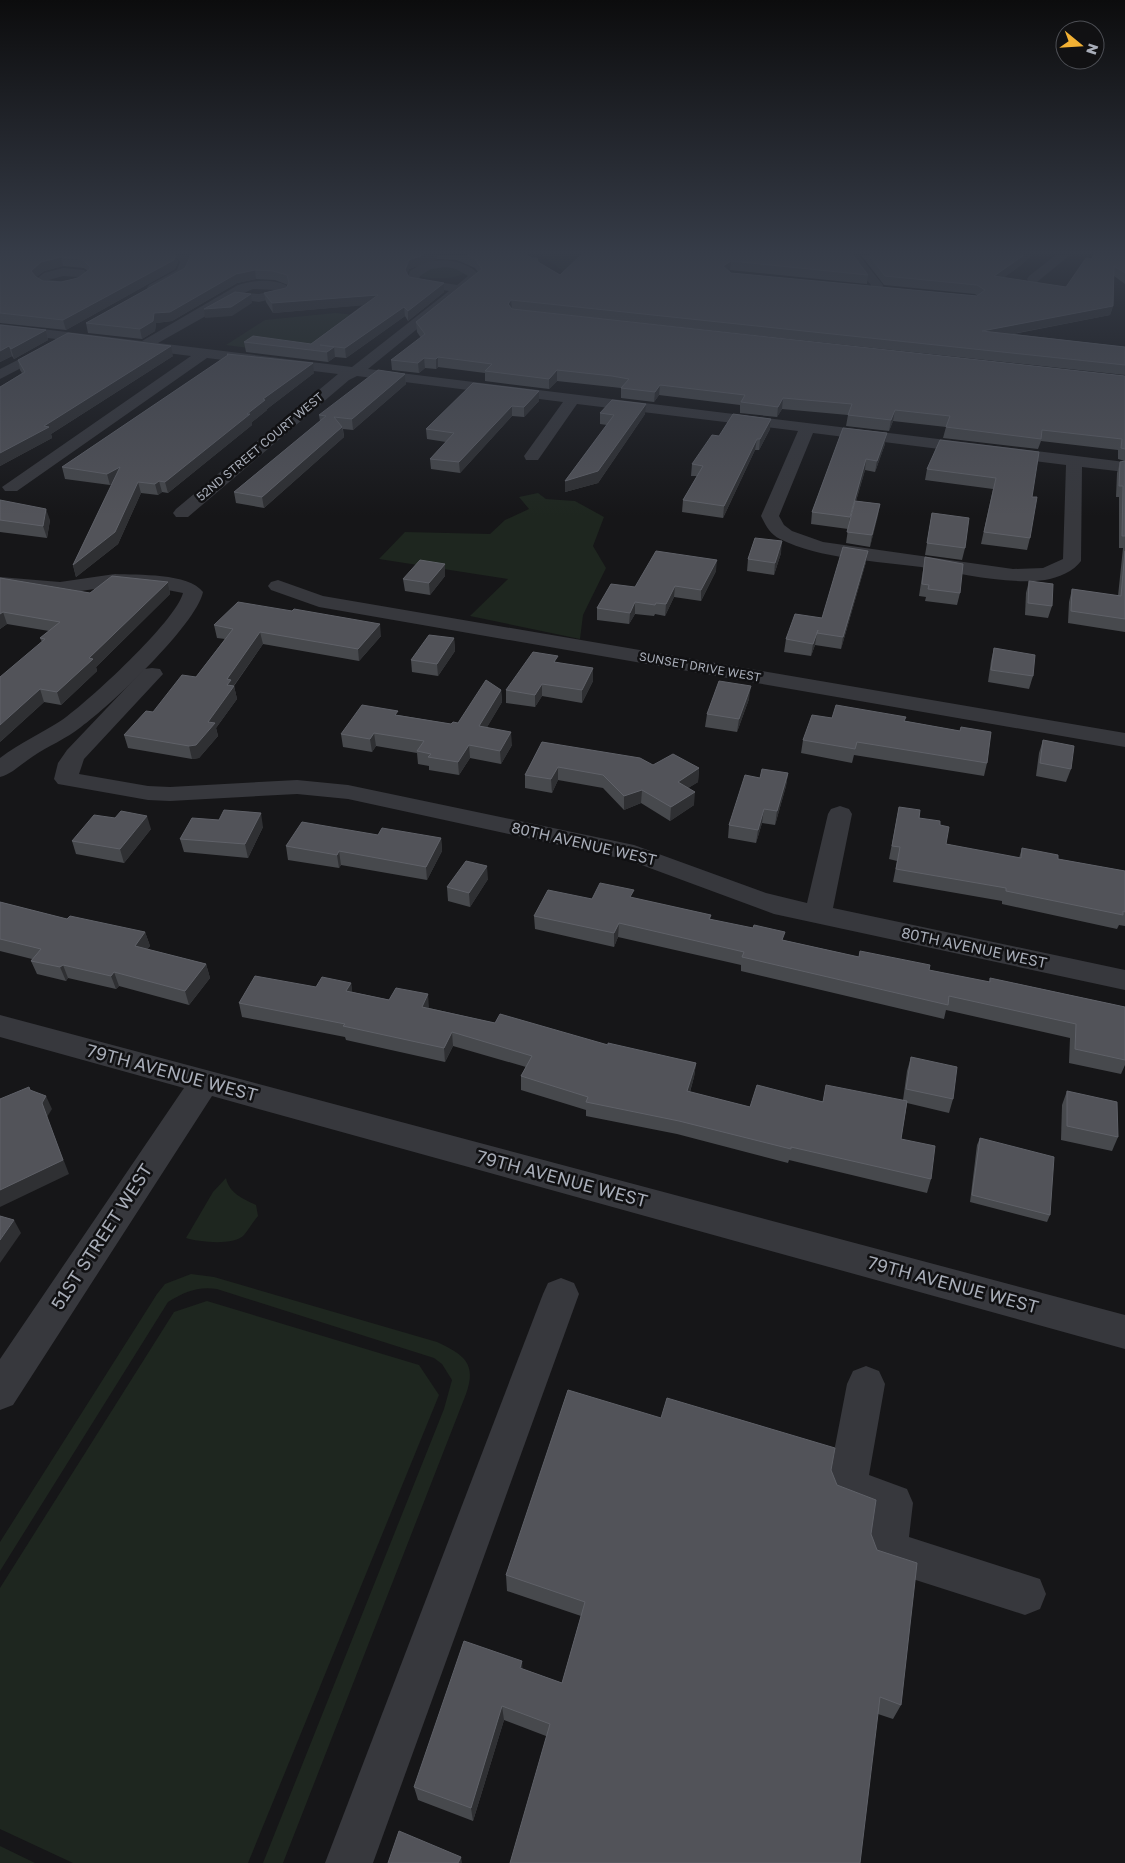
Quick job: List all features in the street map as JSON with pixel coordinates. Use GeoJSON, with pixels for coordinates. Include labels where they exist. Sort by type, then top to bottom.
{"type":"FeatureCollection","features":[{"type":"Feature","properties":{"kind":"street"},"geometry":{"type":"LineString","coordinates":[[0,375],[58,342]]}},
{"type":"Feature","properties":{"kind":"street"},"geometry":{"type":"LineString","coordinates":[[114,342],[1125,467]]}},
{"type":"Feature","properties":{"kind":"street"},"geometry":{"type":"LineString","coordinates":[[144,346],[151,342]]}},
{"type":"Feature","properties":{"kind":"street","name":"52ND STREET COURT WEST"},"geometry":{"type":"LineString","coordinates":[[182,513],[344,378],[356,371],[392,342]]}},
{"type":"Feature","properties":{"kind":"street"},"geometry":{"type":"LineString","coordinates":[[12,487],[205,353]]}},
{"type":"Feature","properties":{"kind":"street"},"geometry":{"type":"LineString","coordinates":[[532,456],[573,399]]}},
{"type":"Feature","properties":{"kind":"street"},"geometry":{"type":"LineString","coordinates":[[807,428],[770,516],[776,528],[786,535],[820,547],[1013,575],[1046,574],[1066,566],[1072,560],[1074,554],[1074,461]]}},
{"type":"Feature","properties":{"kind":"street"},"geometry":{"type":"LineString","coordinates":[[0,583],[60,588],[115,580],[152,581],[187,587],[193,592],[191,601],[181,616],[94,705],[71,724],[21,753],[0,770]]}},
{"type":"Feature","properties":{"kind":"street","name":"SUNSET DRIVE WEST"},"geometry":{"type":"LineString","coordinates":[[278,586],[319,601],[1125,740]]}},
{"type":"Feature","properties":{"kind":"street","name":"80TH AVENUE WEST"},"geometry":{"type":"LineString","coordinates":[[152,674],[75,755],[70,763],[66,779],[72,782],[148,793],[170,794],[297,787],[348,792],[634,853],[667,864],[739,894],[818,915],[1125,980]]}},
{"type":"Feature","properties":{"kind":"street"},"geometry":{"type":"LineString","coordinates":[[818,915],[840,814]]}},
{"type":"Feature","properties":{"kind":"street","name":"79TH AVENUE WEST"},"geometry":{"type":"LineString","coordinates":[[0,1026],[1125,1332]]}},
{"type":"Feature","properties":{"kind":"street","name":"51ST STREET WEST"},"geometry":{"type":"LineString","coordinates":[[0,1392],[205,1082]]}},
{"type":"Feature","properties":{"kind":"street"},"geometry":{"type":"LineString","coordinates":[[349,1863],[561,1294]]}},
{"type":"Feature","properties":{"kind":"street"},"geometry":{"type":"LineString","coordinates":[[866,1384],[848,1488],[893,1503],[887,1551],[1025,1594]]}},
{"type":"Feature","properties":{"kind":"shaded area"},"geometry":{"type":"Polygon","coordinates":[[[231,342],[320,342],[302,355],[226,345],[231,342]]]}},
{"type":"Feature","properties":{"kind":"shaded area"},"geometry":{"type":"Polygon","coordinates":[[[538,493],[546,499],[575,501],[604,517],[593,546],[606,568],[583,615],[580,639],[470,616],[508,579],[379,559],[405,532],[490,534],[505,520],[529,509],[519,497],[538,493]]]}},
{"type":"Feature","properties":{"kind":"shaded area"},"geometry":{"type":"Polygon","coordinates":[[[226,1178],[233,1192],[256,1205],[258,1216],[244,1235],[233,1241],[207,1242],[186,1238],[213,1192],[226,1178]]]}},
{"type":"Feature","properties":{"kind":"shaded area"},"geometry":{"type":"Polygon","coordinates":[[[191,1274],[214,1277],[437,1342],[461,1356],[469,1367],[470,1375],[466,1394],[283,1863],[263,1863],[444,1409],[452,1380],[442,1364],[434,1358],[217,1289],[197,1289],[180,1295],[168,1302],[0,1571],[0,1542],[157,1294],[165,1284],[191,1274]]]}},
{"type":"Feature","properties":{"kind":"shaded area"},"geometry":{"type":"Polygon","coordinates":[[[207,1301],[419,1365],[439,1395],[248,1863],[73,1863],[0,1829],[0,1588],[174,1312],[207,1301]]]}},
{"type":"Feature","properties":{"kind":"shaded area"},"geometry":{"type":"Polygon","coordinates":[[[0,1846],[35,1863],[0,1863],[0,1846]]]}},
{"type":"Feature","properties":{"kind":"building"},"geometry":{"type":"Polygon","coordinates":[[[0,342],[24,342],[11,349],[9,346],[0,351],[0,342]]]}},
{"type":"Feature","properties":{"kind":"building"},"geometry":{"type":"Polygon","coordinates":[[[51,342],[139,342],[171,346],[44,426],[49,427],[0,453],[0,387],[25,372],[18,360],[51,342]]]}},
{"type":"Feature","properties":{"kind":"building"},"geometry":{"type":"Polygon","coordinates":[[[244,342],[296,342],[311,344],[314,342],[354,342],[345,348],[320,345],[334,347],[327,352],[244,342]]]}},
{"type":"Feature","properties":{"kind":"building"},"geometry":{"type":"Polygon","coordinates":[[[415,342],[813,342],[1125,376],[1125,449],[1121,448],[1122,439],[1042,430],[1041,439],[946,427],[950,416],[895,410],[891,420],[848,415],[852,404],[783,398],[778,407],[741,402],[745,395],[660,385],[655,392],[621,388],[629,379],[612,376],[557,370],[549,379],[485,371],[492,364],[438,357],[436,359],[424,358],[418,363],[391,360],[415,342]]]}},
{"type":"Feature","properties":{"kind":"building"},"geometry":{"type":"Polygon","coordinates":[[[907,342],[1080,342],[1125,347],[1125,365],[907,342]]]}},
{"type":"Feature","properties":{"kind":"building"},"geometry":{"type":"Polygon","coordinates":[[[227,354],[313,363],[263,399],[265,400],[247,414],[250,414],[165,482],[159,481],[155,484],[138,482],[115,532],[73,565],[120,467],[107,474],[62,467],[227,354]]]}},
{"type":"Feature","properties":{"kind":"building"},"geometry":{"type":"Polygon","coordinates":[[[378,370],[405,374],[352,419],[334,417],[342,427],[262,497],[234,492],[326,416],[319,415],[378,370]]]}},
{"type":"Feature","properties":{"kind":"building"},"geometry":{"type":"Polygon","coordinates":[[[473,383],[539,391],[524,407],[512,406],[459,462],[430,459],[454,433],[426,429],[473,383]]]}},
{"type":"Feature","properties":{"kind":"building"},"geometry":{"type":"Polygon","coordinates":[[[612,400],[646,404],[598,471],[565,481],[614,415],[600,413],[612,400]]]}},
{"type":"Feature","properties":{"kind":"building"},"geometry":{"type":"Polygon","coordinates":[[[733,414],[771,419],[760,439],[757,439],[724,506],[683,500],[703,466],[692,464],[712,435],[719,436],[733,414]]]}},
{"type":"Feature","properties":{"kind":"building"},"geometry":{"type":"Polygon","coordinates":[[[843,428],[887,433],[877,461],[866,459],[850,517],[812,512],[843,428]]]}},
{"type":"Feature","properties":{"kind":"building"},"geometry":{"type":"Polygon","coordinates":[[[940,440],[1039,452],[1032,497],[1037,497],[1030,538],[984,532],[996,478],[927,469],[940,440]]]}},
{"type":"Feature","properties":{"kind":"building"},"geometry":{"type":"Polygon","coordinates":[[[1125,461],[1125,536],[1122,536],[1123,486],[1119,486],[1120,462],[1125,461]]]}},
{"type":"Feature","properties":{"kind":"building"},"geometry":{"type":"Polygon","coordinates":[[[0,500],[46,509],[43,526],[0,520],[0,500]]]}},
{"type":"Feature","properties":{"kind":"building"},"geometry":{"type":"Polygon","coordinates":[[[855,501],[880,504],[872,535],[847,532],[855,501]]]}},
{"type":"Feature","properties":{"kind":"building"},"geometry":{"type":"Polygon","coordinates":[[[932,513],[969,518],[965,548],[927,543],[932,513]]]}},
{"type":"Feature","properties":{"kind":"building"},"geometry":{"type":"Polygon","coordinates":[[[755,538],[782,541],[775,563],[748,559],[755,538]]]}},
{"type":"Feature","properties":{"kind":"building"},"geometry":{"type":"Polygon","coordinates":[[[843,547],[868,551],[843,637],[817,633],[818,630],[813,644],[786,639],[795,614],[822,618],[843,547]]]}},
{"type":"Feature","properties":{"kind":"building"},"geometry":{"type":"Polygon","coordinates":[[[656,551],[717,560],[701,590],[675,586],[666,604],[656,603],[655,605],[635,602],[630,613],[597,608],[611,584],[635,587],[656,551]]]}},
{"type":"Feature","properties":{"kind":"building"},"geometry":{"type":"Polygon","coordinates":[[[1125,551],[1125,619],[1071,611],[1072,589],[1121,596],[1125,551]]]}},
{"type":"Feature","properties":{"kind":"building"},"geometry":{"type":"Polygon","coordinates":[[[925,557],[963,564],[960,593],[928,589],[929,585],[922,584],[925,557]]]}},
{"type":"Feature","properties":{"kind":"building"},"geometry":{"type":"Polygon","coordinates":[[[420,560],[445,564],[429,583],[403,579],[420,560]]]}},
{"type":"Feature","properties":{"kind":"building"},"geometry":{"type":"Polygon","coordinates":[[[112,576],[168,582],[89,658],[93,659],[57,692],[40,689],[0,725],[0,677],[45,639],[40,638],[60,622],[3,612],[0,614],[0,578],[90,593],[112,576]]]}},
{"type":"Feature","properties":{"kind":"building"},"geometry":{"type":"Polygon","coordinates":[[[1029,581],[1053,584],[1052,606],[1028,603],[1029,581]]]}},
{"type":"Feature","properties":{"kind":"building"},"geometry":{"type":"Polygon","coordinates":[[[238,602],[292,611],[294,609],[380,624],[358,649],[260,632],[227,679],[231,680],[227,685],[234,686],[208,722],[215,723],[196,745],[189,746],[124,735],[146,711],[153,712],[182,675],[196,677],[233,629],[214,625],[238,602]]]}},
{"type":"Feature","properties":{"kind":"building"},"geometry":{"type":"Polygon","coordinates":[[[429,635],[454,638],[437,664],[411,660],[429,635]]]}},
{"type":"Feature","properties":{"kind":"building"},"geometry":{"type":"Polygon","coordinates":[[[994,648],[1035,655],[1033,676],[991,670],[994,648]]]}},
{"type":"Feature","properties":{"kind":"building"},"geometry":{"type":"Polygon","coordinates":[[[533,652],[558,656],[554,662],[593,668],[582,690],[542,684],[535,695],[506,690],[533,652]]]}},
{"type":"Feature","properties":{"kind":"building"},"geometry":{"type":"Polygon","coordinates":[[[486,680],[501,690],[479,726],[511,732],[500,751],[469,745],[458,762],[428,757],[431,754],[417,751],[424,741],[374,733],[370,739],[341,734],[362,705],[398,711],[395,715],[451,724],[453,722],[458,723],[486,680]]]}},
{"type":"Feature","properties":{"kind":"building"},"geometry":{"type":"Polygon","coordinates":[[[719,681],[751,686],[739,719],[707,714],[719,681]]]}},
{"type":"Feature","properties":{"kind":"building"},"geometry":{"type":"Polygon","coordinates":[[[836,705],[906,717],[904,721],[960,731],[961,727],[991,732],[987,763],[857,742],[855,749],[803,740],[812,715],[832,718],[836,705]]]}},
{"type":"Feature","properties":{"kind":"building"},"geometry":{"type":"Polygon","coordinates":[[[1043,740],[1074,746],[1071,769],[1040,763],[1043,740]]]}},
{"type":"Feature","properties":{"kind":"building"},"geometry":{"type":"Polygon","coordinates":[[[542,742],[640,758],[653,765],[673,754],[699,768],[678,782],[695,792],[671,807],[642,790],[624,796],[603,775],[558,767],[551,779],[525,775],[542,742]]]}},
{"type":"Feature","properties":{"kind":"building"},"geometry":{"type":"Polygon","coordinates":[[[762,769],[788,773],[777,811],[764,809],[758,830],[729,825],[745,775],[760,778],[762,769]]]}},
{"type":"Feature","properties":{"kind":"building"},"geometry":{"type":"Polygon","coordinates":[[[899,807],[920,810],[919,818],[940,821],[940,825],[949,827],[946,844],[1021,858],[1022,848],[1058,855],[1058,859],[1125,871],[1125,912],[1123,911],[1123,915],[1006,891],[1006,888],[896,869],[900,847],[892,846],[899,807]]]}},
{"type":"Feature","properties":{"kind":"building"},"geometry":{"type":"Polygon","coordinates":[[[224,810],[261,813],[245,844],[180,839],[192,818],[219,820],[224,810]]]}},
{"type":"Feature","properties":{"kind":"building"},"geometry":{"type":"Polygon","coordinates":[[[121,811],[147,816],[120,849],[72,841],[94,815],[115,818],[121,811]]]}},
{"type":"Feature","properties":{"kind":"building"},"geometry":{"type":"Polygon","coordinates":[[[302,822],[378,835],[382,828],[441,838],[426,867],[339,851],[337,855],[286,846],[302,822]]]}},
{"type":"Feature","properties":{"kind":"building"},"geometry":{"type":"Polygon","coordinates":[[[466,861],[487,866],[469,893],[447,887],[466,861]]]}},
{"type":"Feature","properties":{"kind":"building"},"geometry":{"type":"Polygon","coordinates":[[[600,883],[634,890],[630,897],[711,915],[709,919],[753,928],[754,925],[785,932],[782,940],[859,957],[860,951],[930,965],[929,970],[990,982],[990,978],[1125,1007],[1125,1060],[1075,1049],[1076,1024],[949,996],[948,1005],[742,957],[744,952],[619,923],[614,933],[534,916],[548,890],[592,899],[600,883]]]}},
{"type":"Feature","properties":{"kind":"building"},"geometry":{"type":"Polygon","coordinates":[[[0,902],[67,919],[70,916],[145,932],[135,946],[206,964],[185,991],[114,972],[111,976],[63,965],[60,967],[31,961],[41,949],[0,939],[0,902]]]}},
{"type":"Feature","properties":{"kind":"building"},"geometry":{"type":"Polygon","coordinates":[[[255,976],[316,987],[322,977],[351,983],[346,991],[389,1000],[396,988],[428,994],[422,1007],[495,1023],[500,1014],[608,1045],[608,1043],[696,1063],[687,1091],[750,1107],[757,1085],[823,1102],[826,1085],[907,1101],[901,1139],[935,1146],[931,1179],[791,1147],[791,1149],[679,1121],[586,1102],[588,1097],[521,1076],[532,1056],[452,1032],[444,1048],[343,1026],[345,1024],[239,1003],[255,976]]]}},
{"type":"Feature","properties":{"kind":"building"},"geometry":{"type":"Polygon","coordinates":[[[911,1057],[957,1067],[953,1099],[906,1089],[911,1057]]]}},
{"type":"Feature","properties":{"kind":"building"},"geometry":{"type":"Polygon","coordinates":[[[29,1087],[30,1090],[46,1096],[42,1103],[63,1160],[0,1190],[0,1099],[29,1087]]]}},
{"type":"Feature","properties":{"kind":"building"},"geometry":{"type":"Polygon","coordinates":[[[1067,1091],[1117,1102],[1118,1137],[1067,1126],[1067,1091]]]}},
{"type":"Feature","properties":{"kind":"building"},"geometry":{"type":"Polygon","coordinates":[[[980,1138],[1054,1157],[1050,1215],[972,1195],[980,1138]]]}},
{"type":"Feature","properties":{"kind":"building"},"geometry":{"type":"Polygon","coordinates":[[[0,1216],[14,1220],[0,1240],[0,1216]]]}},
{"type":"Feature","properties":{"kind":"building"},"geometry":{"type":"Polygon","coordinates":[[[568,1390],[661,1418],[667,1398],[835,1448],[831,1470],[837,1485],[876,1500],[871,1534],[877,1550],[917,1563],[901,1705],[880,1697],[860,1863],[510,1863],[550,1724],[502,1706],[471,1808],[414,1787],[464,1641],[522,1661],[520,1668],[562,1683],[585,1602],[506,1575],[568,1390]]]}},
{"type":"Feature","properties":{"kind":"building"},"geometry":{"type":"Polygon","coordinates":[[[399,1831],[461,1857],[458,1863],[388,1863],[399,1831]]]}}]}
